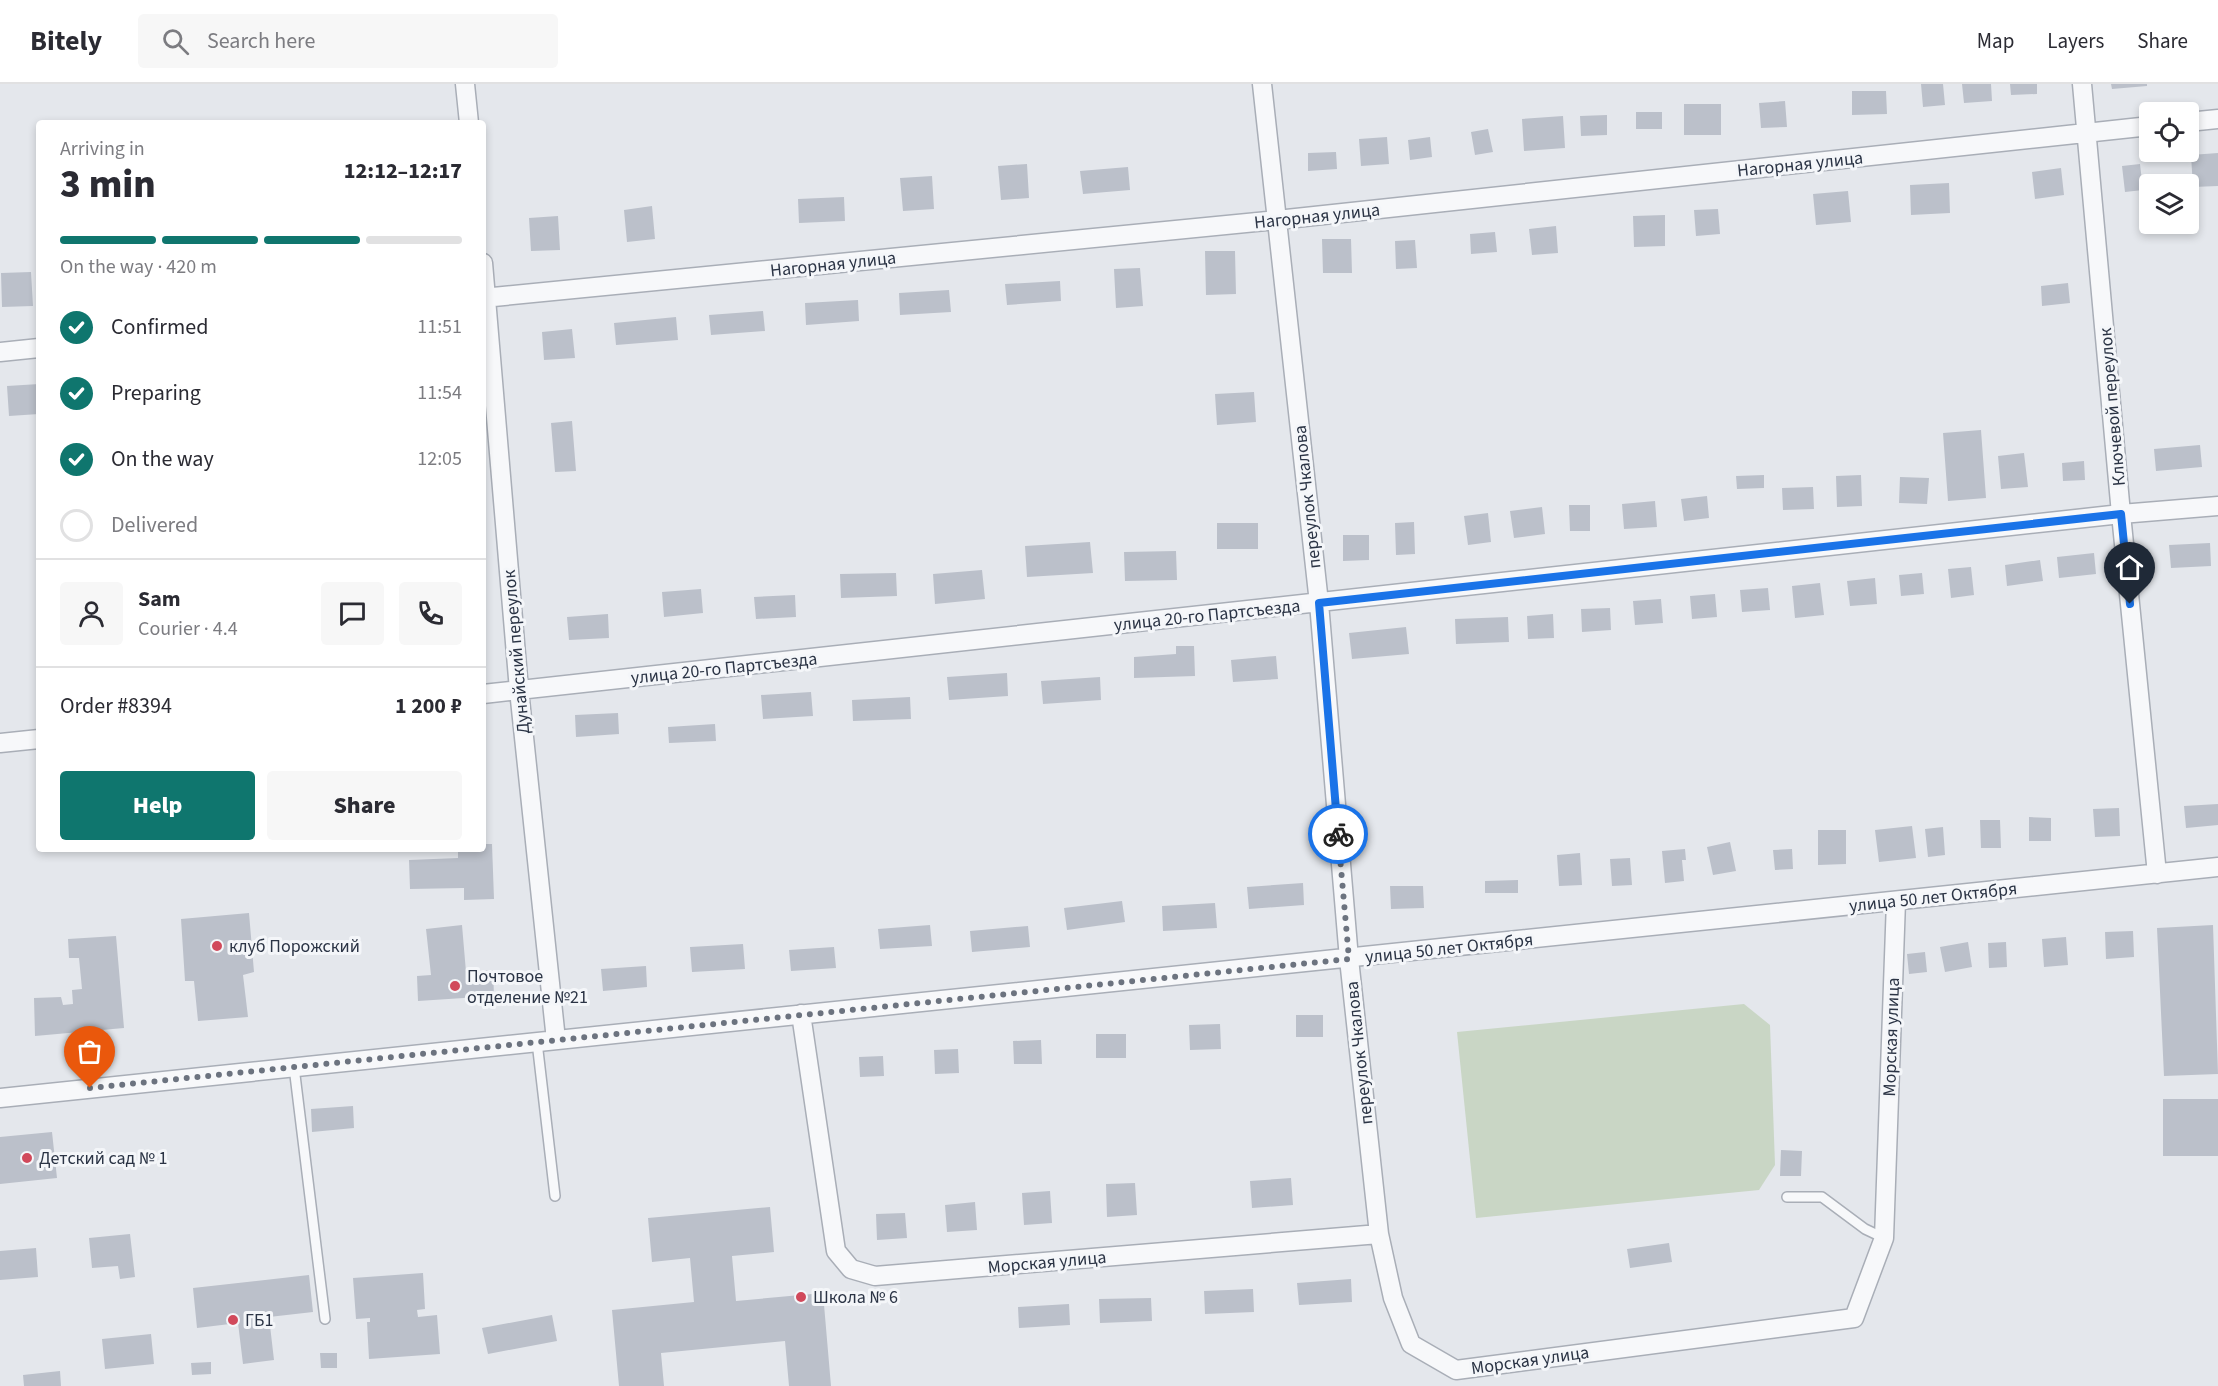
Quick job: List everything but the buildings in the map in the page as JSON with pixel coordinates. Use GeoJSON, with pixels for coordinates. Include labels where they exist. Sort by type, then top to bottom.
{"type":"FeatureCollection","features":[{"type":"Feature","properties":{"kind":"street"},"geometry":{"type":"LineString","coordinates":[[465,84],[469,120]]}},
{"type":"Feature","properties":{"kind":"street","name":"переулок Чкалова"},"geometry":{"type":"LineString","coordinates":[[1262,84],[1319,603],[1349,959],[1379,1234]]}},
{"type":"Feature","properties":{"kind":"street","name":"Ключевой переулок"},"geometry":{"type":"LineString","coordinates":[[2082,84],[2121,514],[2157,874]]}},
{"type":"Feature","properties":{"kind":"street"},"geometry":{"type":"LineString","coordinates":[[2199,121],[2218,119]]}},
{"type":"Feature","properties":{"kind":"street","name":"Нагорная улица"},"geometry":{"type":"LineString","coordinates":[[486,298],[1277,220],[2139,127]]}},
{"type":"Feature","properties":{"kind":"street","name":"Дунайский переулок"},"geometry":{"type":"LineString","coordinates":[[486,310],[519,690],[556,1040]]}},
{"type":"Feature","properties":{"kind":"street"},"geometry":{"type":"LineString","coordinates":[[0,352],[36,348]]}},
{"type":"Feature","properties":{"kind":"street","name":"улица 20-го Партсъезда"},"geometry":{"type":"LineString","coordinates":[[486,694],[2121,514],[2218,506]]}},
{"type":"Feature","properties":{"kind":"street"},"geometry":{"type":"LineString","coordinates":[[0,743],[36,739]]}},
{"type":"Feature","properties":{"kind":"street","name":"улица 50 лет Октября"},"geometry":{"type":"LineString","coordinates":[[0,1098],[2218,867]]}},
{"type":"Feature","properties":{"kind":"street","name":"Морская улица"},"geometry":{"type":"LineString","coordinates":[[801,1014],[836,1251],[851,1269],[875,1276],[1379,1234],[1393,1298],[1411,1344],[1456,1370],[1854,1318],[1884,1238],[1896,901]]}},
{"type":"Feature","properties":{"kind":"lane"},"geometry":{"type":"LineString","coordinates":[[537,1042],[555,1196]]}},
{"type":"Feature","properties":{"kind":"lane"},"geometry":{"type":"LineString","coordinates":[[294,1067],[325,1319]]}},
{"type":"Feature","properties":{"kind":"lane"},"geometry":{"type":"LineString","coordinates":[[1787,1197],[1822,1197],[1864,1229],[1884,1238]]}},
{"type":"Feature","properties":{"kind":"green space"},"geometry":{"type":"Polygon","coordinates":[[[1744,1004],[1770,1025],[1775,1165],[1759,1190],[1476,1218],[1457,1032],[1744,1004]]]}},
{"type":"Feature","properties":{"kind":"way so far"},"geometry":{"type":"LineString","coordinates":[[90,1088],[1349,959],[1338,834]]}},
{"type":"Feature","properties":{"kind":"place","name":"клуб Порожский"},"geometry":{"type":"Point","coordinates":[217,946]}},
{"type":"Feature","properties":{"kind":"place","name":"Почтовое отделение №21"},"geometry":{"type":"Point","coordinates":[455,986]}},
{"type":"Feature","properties":{"kind":"place","name":"Детский сад № 1"},"geometry":{"type":"Point","coordinates":[27,1158]}},
{"type":"Feature","properties":{"kind":"place","name":"Школа № 6"},"geometry":{"type":"Point","coordinates":[801,1297]}},
{"type":"Feature","properties":{"kind":"place","name":"ГБ1"},"geometry":{"type":"Point","coordinates":[233,1320]}},
{"type":"Feature","properties":{"kind":"route"},"geometry":{"type":"LineString","coordinates":[[1338,834],[1319,603],[2121,514],[2130,604]]}}]}
